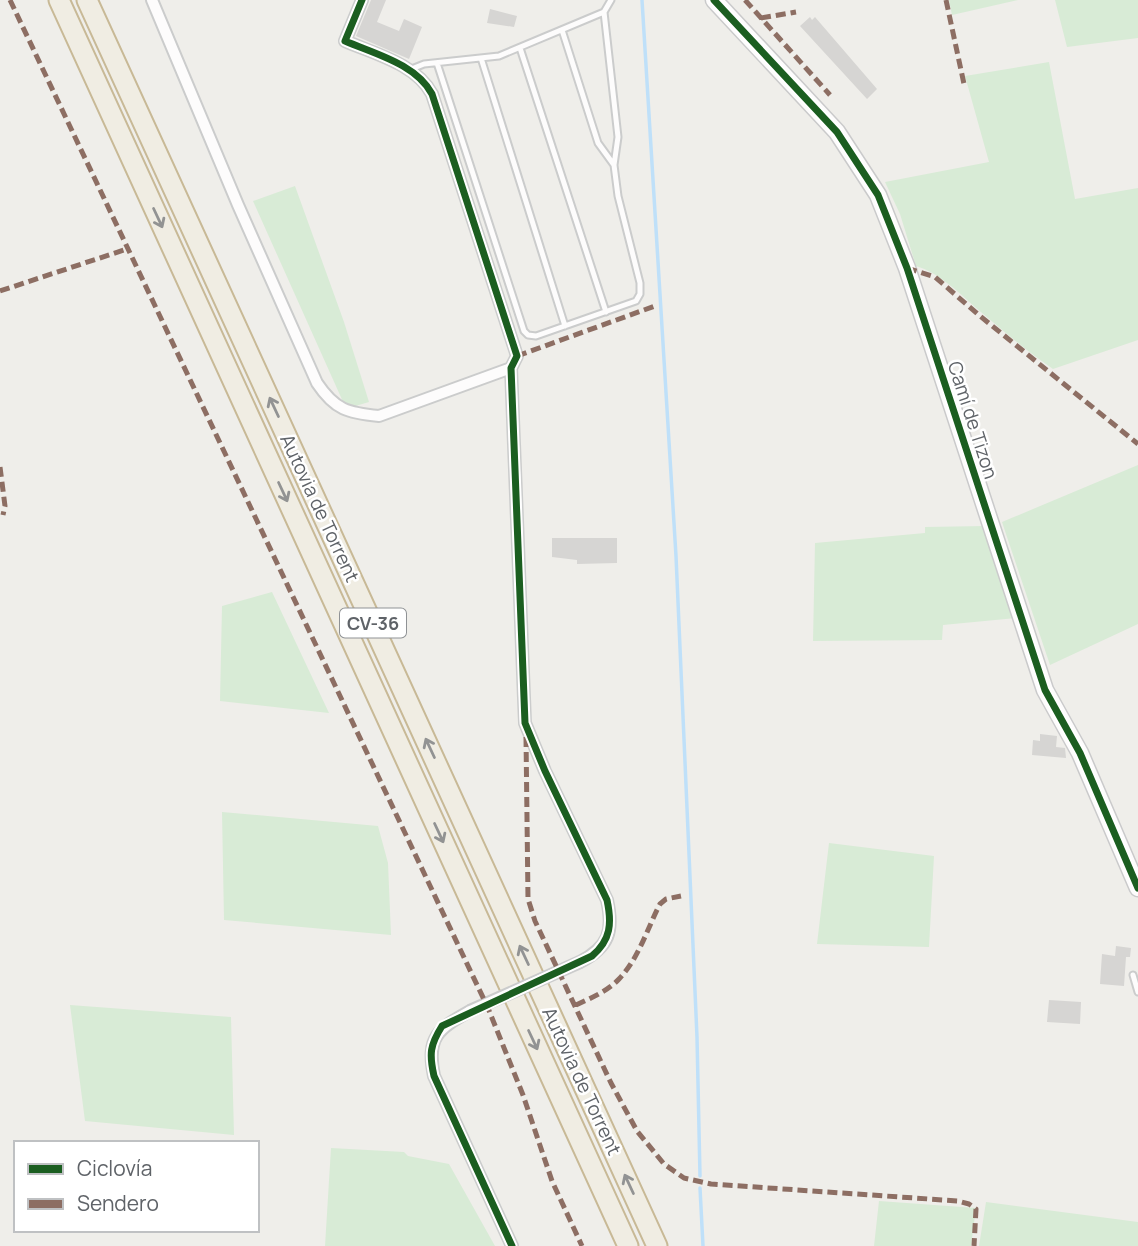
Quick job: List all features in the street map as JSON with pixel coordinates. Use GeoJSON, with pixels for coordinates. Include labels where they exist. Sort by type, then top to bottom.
{"type":"FeatureCollection","features":[{"type":"Feature","properties":{"kind":"highway"},"geometry":{"type":"LineString","coordinates":[[52,0],[144,187]]}},
{"type":"Feature","properties":{"kind":"highway","name":"Autovia de Torrent"},"geometry":{"type":"LineString","coordinates":[[59,0],[628,1246]]}},
{"type":"Feature","properties":{"kind":"highway","name":"Autovia de Torrent"},"geometry":{"type":"LineString","coordinates":[[87,0],[657,1246]]}},
{"type":"Feature","properties":{"kind":"street"},"geometry":{"type":"LineString","coordinates":[[152,0],[238,205],[317,383],[326,397],[339,408],[356,414],[379,416],[511,368]]}},
{"type":"Feature","properties":{"kind":"street"},"geometry":{"type":"LineString","coordinates":[[362,0],[345,41],[409,70],[425,82],[432,94],[517,356],[511,368],[525,723],[607,900],[611,918],[609,933],[602,947],[580,962],[442,1026],[432,1042],[431,1062],[434,1076],[512,1246]]}},
{"type":"Feature","properties":{"kind":"street","name":"Camí de Tizon"},"geometry":{"type":"LineString","coordinates":[[714,0],[837,132],[878,195],[907,268],[1045,690],[1080,753],[1138,888]]}},
{"type":"Feature","properties":{"kind":"lane"},"geometry":{"type":"LineString","coordinates":[[409,70],[424,64],[499,57],[604,12],[611,0]]}},
{"type":"Feature","properties":{"kind":"lane"},"geometry":{"type":"LineString","coordinates":[[437,63],[524,331],[528,335],[536,336],[636,301],[640,294],[633,253],[618,196],[614,164],[618,137],[604,12]]}},
{"type":"Feature","properties":{"kind":"lane"},"geometry":{"type":"LineString","coordinates":[[562,30],[598,143],[614,164]]}},
{"type":"Feature","properties":{"kind":"lane"},"geometry":{"type":"LineString","coordinates":[[520,48],[606,312]]}},
{"type":"Feature","properties":{"kind":"lane"},"geometry":{"type":"LineString","coordinates":[[481,58],[565,326]]}},
{"type":"Feature","properties":{"kind":"lane"},"geometry":{"type":"LineString","coordinates":[[1133,975],[1138,992]]}},
{"type":"Feature","properties":{"kind":"green space"},"geometry":{"type":"Polygon","coordinates":[[[949,0],[1018,0],[952,15],[949,0]]]}},
{"type":"Feature","properties":{"kind":"green space"},"geometry":{"type":"Polygon","coordinates":[[[1055,0],[1138,0],[1138,38],[1067,47],[1055,0]]]}},
{"type":"Feature","properties":{"kind":"green space"},"geometry":{"type":"Polygon","coordinates":[[[1049,62],[1075,199],[1138,188],[1138,340],[1053,369],[947,283],[916,266],[900,214],[885,182],[989,162],[965,76],[1049,62]]]}},
{"type":"Feature","properties":{"kind":"green space"},"geometry":{"type":"Polygon","coordinates":[[[295,186],[344,322],[369,402],[352,407],[344,404],[253,201],[295,186]]]}},
{"type":"Feature","properties":{"kind":"green space"},"geometry":{"type":"Polygon","coordinates":[[[1138,465],[1138,624],[1050,665],[1002,522],[1138,465]]]}},
{"type":"Feature","properties":{"kind":"green space"},"geometry":{"type":"Polygon","coordinates":[[[985,526],[1016,618],[943,625],[942,640],[813,641],[815,543],[925,533],[925,527],[985,526]]]}},
{"type":"Feature","properties":{"kind":"green space"},"geometry":{"type":"Polygon","coordinates":[[[272,592],[329,713],[220,701],[222,606],[272,592]]]}},
{"type":"Feature","properties":{"kind":"green space"},"geometry":{"type":"Polygon","coordinates":[[[222,812],[378,826],[388,863],[391,935],[224,920],[222,812]]]}},
{"type":"Feature","properties":{"kind":"green space"},"geometry":{"type":"Polygon","coordinates":[[[829,843],[934,856],[929,947],[817,944],[829,843]]]}},
{"type":"Feature","properties":{"kind":"green space"},"geometry":{"type":"Polygon","coordinates":[[[70,1005],[231,1017],[234,1135],[85,1121],[70,1005]]]}},
{"type":"Feature","properties":{"kind":"green space"},"geometry":{"type":"Polygon","coordinates":[[[331,1148],[404,1152],[408,1156],[449,1164],[495,1246],[325,1246],[331,1148]]]}},
{"type":"Feature","properties":{"kind":"green space"},"geometry":{"type":"Polygon","coordinates":[[[879,1201],[976,1208],[971,1246],[874,1246],[879,1201]]]}},
{"type":"Feature","properties":{"kind":"green space"},"geometry":{"type":"Polygon","coordinates":[[[986,1202],[1138,1222],[1138,1246],[979,1246],[986,1202]]]}},
{"type":"Feature","properties":{"kind":"building"},"geometry":{"type":"Polygon","coordinates":[[[371,0],[386,0],[377,22],[399,31],[404,19],[422,27],[409,59],[356,36],[371,0]]]}},
{"type":"Feature","properties":{"kind":"building"},"geometry":{"type":"Polygon","coordinates":[[[490,9],[517,16],[514,27],[487,23],[490,9]]]}},
{"type":"Feature","properties":{"kind":"building"},"geometry":{"type":"Polygon","coordinates":[[[810,17],[812,20],[815,17],[877,89],[867,99],[800,26],[810,17]]]}},
{"type":"Feature","properties":{"kind":"building"},"geometry":{"type":"Polygon","coordinates":[[[552,538],[617,538],[617,563],[577,564],[577,560],[552,557],[552,538]]]}},
{"type":"Feature","properties":{"kind":"building"},"geometry":{"type":"Polygon","coordinates":[[[1040,734],[1057,736],[1056,747],[1065,748],[1066,758],[1032,755],[1033,740],[1040,741],[1040,734]]]}},
{"type":"Feature","properties":{"kind":"building"},"geometry":{"type":"Polygon","coordinates":[[[1116,946],[1131,948],[1130,957],[1126,957],[1124,986],[1100,984],[1102,954],[1115,956],[1116,946]]]}},
{"type":"Feature","properties":{"kind":"building"},"geometry":{"type":"Polygon","coordinates":[[[1049,1000],[1081,1002],[1080,1024],[1047,1022],[1049,1000]]]}},
{"type":"Feature","properties":{"kind":"waterway"},"geometry":{"type":"LineString","coordinates":[[642,0],[676,556],[697,1037],[700,1176]]}},
{"type":"Feature","properties":{"kind":"waterway"},"geometry":{"type":"LineString","coordinates":[[700,1188],[703,1246]]}},
{"type":"Feature","properties":{"kind":"marked path"},"geometry":{"type":"LineString","coordinates":[[10,0],[488,1008],[523,1095],[552,1181],[582,1246]]}},
{"type":"Feature","properties":{"kind":"marked path"},"geometry":{"type":"LineString","coordinates":[[745,0],[830,95]]}},
{"type":"Feature","properties":{"kind":"marked path"},"geometry":{"type":"LineString","coordinates":[[946,0],[964,84]]}},
{"type":"Feature","properties":{"kind":"marked path"},"geometry":{"type":"LineString","coordinates":[[761,18],[796,12]]}},
{"type":"Feature","properties":{"kind":"marked path"},"geometry":{"type":"LineString","coordinates":[[0,291],[127,249]]}},
{"type":"Feature","properties":{"kind":"marked path"},"geometry":{"type":"LineString","coordinates":[[907,268],[935,277],[1138,444]]}},
{"type":"Feature","properties":{"kind":"marked path"},"geometry":{"type":"LineString","coordinates":[[517,356],[655,306]]}},
{"type":"Feature","properties":{"kind":"marked path"},"geometry":{"type":"LineString","coordinates":[[0,467],[5,506],[3,515]]}},
{"type":"Feature","properties":{"kind":"marked path"},"geometry":{"type":"LineString","coordinates":[[526,737],[528,899],[535,921],[611,1083],[637,1131],[664,1164],[684,1178],[711,1184],[958,1201],[976,1209],[974,1246]]}},
{"type":"Feature","properties":{"kind":"marked path"},"geometry":{"type":"LineString","coordinates":[[576,1005],[605,991],[619,979],[637,953],[660,904],[666,899],[681,896]]}},
{"type":"Feature","properties":{"kind":"cycle path"},"geometry":{"type":"LineString","coordinates":[[362,0],[345,41],[405,67],[416,75],[432,94],[517,356],[511,368],[525,723],[609,908],[606,937],[592,956],[442,1026],[433,1044],[431,1062],[434,1076],[512,1246]]}},
{"type":"Feature","properties":{"kind":"cycle path"},"geometry":{"type":"LineString","coordinates":[[714,0],[837,132],[878,195],[907,268],[1045,690],[1080,753],[1138,888]]}}]}
